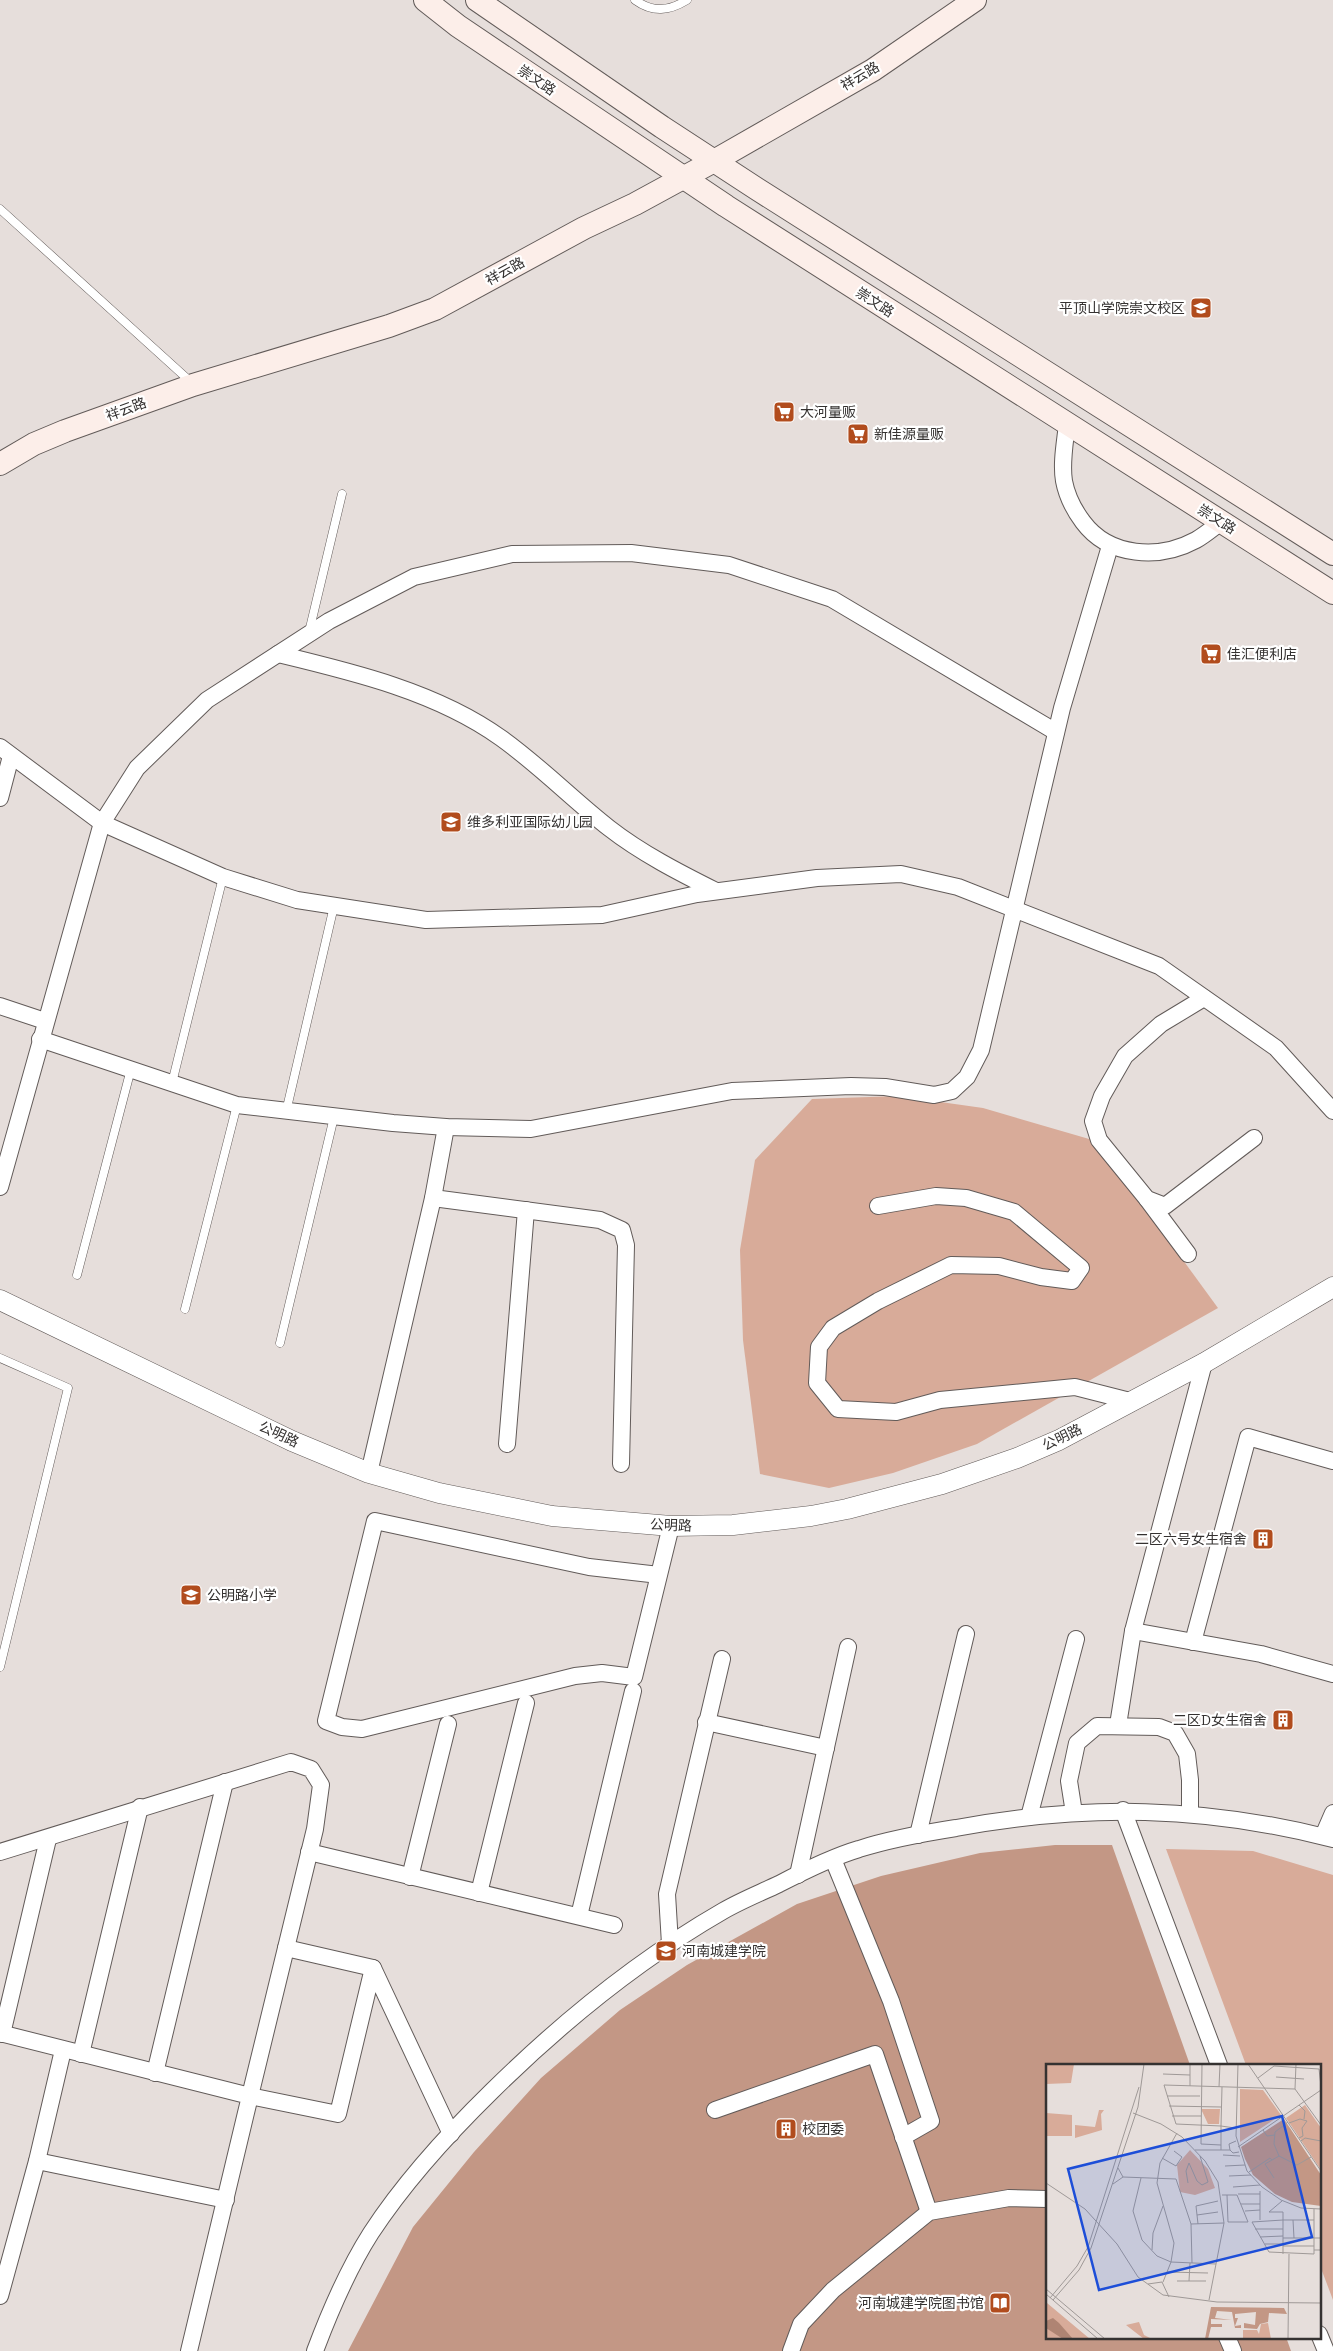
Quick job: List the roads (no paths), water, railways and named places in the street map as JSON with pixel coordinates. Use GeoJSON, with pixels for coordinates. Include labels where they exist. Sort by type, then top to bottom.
{"type":"FeatureCollection","features":[{"type":"Feature","properties":{"kind":"main road","name":"崇文路"},"geometry":{"type":"LineString","coordinates":[[425,0],[458,26],[681,178],[1333,593]]}},
{"type":"Feature","properties":{"kind":"main road"},"geometry":{"type":"LineString","coordinates":[[477,0],[714,161],[1333,554]]}},
{"type":"Feature","properties":{"kind":"main road","name":"祥云路"},"geometry":{"type":"LineString","coordinates":[[0,464],[34,444],[64,431],[193,384],[389,326],[435,309],[714,161],[873,70],[975,0]]}},
{"type":"Feature","properties":{"kind":"street"},"geometry":{"type":"LineString","coordinates":[[1068,424],[1064,457],[1064,479],[1067,495],[1076,512],[1092,534],[1110,546],[1134,553],[1153,553],[1176,548],[1196,540],[1221,522]]}},
{"type":"Feature","properties":{"kind":"street"},"geometry":{"type":"LineString","coordinates":[[40,1039],[237,1105],[286,1112],[446,1127],[531,1129],[732,1091],[851,1086],[885,1087],[934,1095],[952,1091],[967,1076],[981,1050],[1056,732],[1110,546]]}},
{"type":"Feature","properties":{"kind":"street"},"geometry":{"type":"LineString","coordinates":[[0,1187],[102,823],[137,768],[207,700],[329,621],[414,577],[512,554],[631,553],[729,565],[832,599],[1056,732]]}},
{"type":"Feature","properties":{"kind":"street"},"geometry":{"type":"LineString","coordinates":[[278,654],[368,676],[452,710],[500,737],[572,795],[609,828],[672,869],[716,891]]}},
{"type":"Feature","properties":{"kind":"street"},"geometry":{"type":"LineString","coordinates":[[0,798],[6,752],[102,823],[223,877],[297,900],[426,920],[602,915],[716,891],[817,878],[901,874],[958,887],[1159,966],[1276,1048],[1333,1111]]}},
{"type":"Feature","properties":{"kind":"street"},"geometry":{"type":"LineString","coordinates":[[1188,1254],[1147,1199],[1099,1140],[1092,1121],[1102,1096],[1124,1056],[1161,1024],[1204,998]]}},
{"type":"Feature","properties":{"kind":"street"},"geometry":{"type":"LineString","coordinates":[[0,1006],[45,1021]]}},
{"type":"Feature","properties":{"kind":"street"},"geometry":{"type":"LineString","coordinates":[[369,1473],[433,1198],[446,1127]]}},
{"type":"Feature","properties":{"kind":"street"},"geometry":{"type":"LineString","coordinates":[[1147,1199],[1165,1206],[1254,1138]]}},
{"type":"Feature","properties":{"kind":"street"},"geometry":{"type":"LineString","coordinates":[[878,1206],[936,1196],[966,1198],[1014,1212],[1081,1268],[1072,1281],[1041,1277],[999,1266],[951,1265],[878,1301],[833,1328],[819,1347],[817,1383],[838,1409],[896,1412],[940,1400],[1075,1387],[1130,1401]]}},
{"type":"Feature","properties":{"kind":"street"},"geometry":{"type":"LineString","coordinates":[[433,1198],[600,1220],[622,1230],[626,1245],[622,1464]]}},
{"type":"Feature","properties":{"kind":"street"},"geometry":{"type":"LineString","coordinates":[[507,1444],[526,1210]]}},
{"type":"Feature","properties":{"kind":"street","name":"公明路"},"geometry":{"type":"LineString","coordinates":[[0,1300],[292,1441],[369,1473],[439,1493],[517,1510],[587,1520],[671,1526],[732,1525],[811,1516],[884,1500],[942,1484],[1017,1458],[1059,1440],[1204,1363],[1333,1287]]}},
{"type":"Feature","properties":{"kind":"street"},"geometry":{"type":"LineString","coordinates":[[1118,1725],[1133,1631],[1204,1363]]}},
{"type":"Feature","properties":{"kind":"street"},"geometry":{"type":"LineString","coordinates":[[1193,1642],[1248,1437],[1333,1461]]}},
{"type":"Feature","properties":{"kind":"street"},"geometry":{"type":"LineString","coordinates":[[659,1575],[589,1567],[375,1521],[326,1721],[342,1727],[362,1729],[575,1676],[602,1673],[634,1678],[671,1526]]}},
{"type":"Feature","properties":{"kind":"street"},"geometry":{"type":"LineString","coordinates":[[1133,1631],[1260,1654],[1333,1674]]}},
{"type":"Feature","properties":{"kind":"street"},"geometry":{"type":"LineString","coordinates":[[918,1835],[966,1634]]}},
{"type":"Feature","properties":{"kind":"street"},"geometry":{"type":"LineString","coordinates":[[1029,1817],[1076,1639]]}},
{"type":"Feature","properties":{"kind":"street"},"geometry":{"type":"LineString","coordinates":[[798,1875],[848,1647]]}},
{"type":"Feature","properties":{"kind":"street"},"geometry":{"type":"LineString","coordinates":[[670,1944],[667,1894],[722,1660]]}},
{"type":"Feature","properties":{"kind":"street"},"geometry":{"type":"LineString","coordinates":[[579,1916],[633,1691]]}},
{"type":"Feature","properties":{"kind":"street"},"geometry":{"type":"LineString","coordinates":[[479,1893],[526,1703]]}},
{"type":"Feature","properties":{"kind":"street"},"geometry":{"type":"LineString","coordinates":[[706,1722],[826,1748]]}},
{"type":"Feature","properties":{"kind":"street"},"geometry":{"type":"LineString","coordinates":[[410,1877],[448,1724]]}},
{"type":"Feature","properties":{"kind":"street"},"geometry":{"type":"LineString","coordinates":[[1074,1813],[1069,1781],[1077,1743],[1097,1726],[1118,1725],[1159,1727],[1175,1733],[1187,1754],[1190,1780],[1190,1813]]}},
{"type":"Feature","properties":{"kind":"street"},"geometry":{"type":"LineString","coordinates":[[0,1852],[48,1839],[140,1807],[291,1762],[311,1769],[321,1785],[315,1829],[189,2351]]}},
{"type":"Feature","properties":{"kind":"street"},"geometry":{"type":"LineString","coordinates":[[155,2073],[225,1782]]}},
{"type":"Feature","properties":{"kind":"street"},"geometry":{"type":"LineString","coordinates":[[81,2054],[140,1807]]}},
{"type":"Feature","properties":{"kind":"street"},"geometry":{"type":"LineString","coordinates":[[1124,1810],[1219,2064]]}},
{"type":"Feature","properties":{"kind":"street"},"geometry":{"type":"LineString","coordinates":[[315,2351],[330,2310],[370,2234],[413,2177],[450,2134],[525,2059],[577,2013],[645,1961],[724,1910],[857,1849],[918,1835],[1029,1817],[1124,1810],[1190,1813],[1249,1820],[1328,1838],[1333,1813]]}},
{"type":"Feature","properties":{"kind":"street"},"geometry":{"type":"LineString","coordinates":[[48,1839],[1,2034],[250,2096],[338,2114],[373,1968]]}},
{"type":"Feature","properties":{"kind":"street"},"geometry":{"type":"LineString","coordinates":[[309,1852],[614,1925]]}},
{"type":"Feature","properties":{"kind":"street"},"geometry":{"type":"LineString","coordinates":[[833,1860],[891,2001],[931,2121],[903,2137]]}},
{"type":"Feature","properties":{"kind":"street"},"geometry":{"type":"LineString","coordinates":[[286,1948],[373,1968]]}},
{"type":"Feature","properties":{"kind":"street"},"geometry":{"type":"LineString","coordinates":[[373,1968],[450,2134]]}},
{"type":"Feature","properties":{"kind":"street"},"geometry":{"type":"LineString","coordinates":[[0,2296],[37,2161],[63,2050]]}},
{"type":"Feature","properties":{"kind":"street"},"geometry":{"type":"LineString","coordinates":[[715,2110],[875,2054],[929,2212]]}},
{"type":"Feature","properties":{"kind":"street"},"geometry":{"type":"LineString","coordinates":[[37,2161],[226,2200]]}},
{"type":"Feature","properties":{"kind":"street"},"geometry":{"type":"LineString","coordinates":[[791,2351],[801,2324],[833,2290],[929,2212],[1009,2198],[1046,2199]]}},
{"type":"Feature","properties":{"kind":"street"},"geometry":{"type":"LineString","coordinates":[[1320,2336],[1326,2351]]}},
{"type":"Feature","properties":{"kind":"street"},"geometry":{"type":"LineString","coordinates":[[1227,2338],[1233,2351]]}},
{"type":"Feature","properties":{"kind":"lane"},"geometry":{"type":"LineString","coordinates":[[635,0],[644,6],[660,11],[676,7],[688,0]]}},
{"type":"Feature","properties":{"kind":"lane"},"geometry":{"type":"LineString","coordinates":[[0,210],[193,384]]}},
{"type":"Feature","properties":{"kind":"lane"},"geometry":{"type":"LineString","coordinates":[[308,634],[342,494]]}},
{"type":"Feature","properties":{"kind":"lane"},"geometry":{"type":"LineString","coordinates":[[172,1083],[223,877]]}},
{"type":"Feature","properties":{"kind":"lane"},"geometry":{"type":"LineString","coordinates":[[286,1112],[334,906]]}},
{"type":"Feature","properties":{"kind":"lane"},"geometry":{"type":"LineString","coordinates":[[77,1275],[131,1069]]}},
{"type":"Feature","properties":{"kind":"lane"},"geometry":{"type":"LineString","coordinates":[[185,1309],[237,1105]]}},
{"type":"Feature","properties":{"kind":"lane"},"geometry":{"type":"LineString","coordinates":[[280,1343],[334,1117]]}},
{"type":"Feature","properties":{"kind":"lane"},"geometry":{"type":"LineString","coordinates":[[0,1358],[68,1388],[0,1667]]}},
{"type":"Feature","properties":{"kind":"place","name":"平顶山学院崇文校区"},"geometry":{"type":"Point","coordinates":[1201,308]}},
{"type":"Feature","properties":{"kind":"place","name":"大河量贩"},"geometry":{"type":"Point","coordinates":[784,412]}},
{"type":"Feature","properties":{"kind":"place","name":"新佳源量贩"},"geometry":{"type":"Point","coordinates":[858,434]}},
{"type":"Feature","properties":{"kind":"place","name":"佳汇便利店"},"geometry":{"type":"Point","coordinates":[1211,654]}},
{"type":"Feature","properties":{"kind":"place","name":"维多利亚国际幼儿园"},"geometry":{"type":"Point","coordinates":[451,822]}},
{"type":"Feature","properties":{"kind":"place","name":"二区六号女生宿舍"},"geometry":{"type":"Point","coordinates":[1263,1539]}},
{"type":"Feature","properties":{"kind":"place","name":"公明路小学"},"geometry":{"type":"Point","coordinates":[191,1595]}},
{"type":"Feature","properties":{"kind":"place","name":"二区D女生宿舍"},"geometry":{"type":"Point","coordinates":[1283,1720]}},
{"type":"Feature","properties":{"kind":"place","name":"河南城建学院"},"geometry":{"type":"Point","coordinates":[666,1951]}},
{"type":"Feature","properties":{"kind":"place","name":"校团委"},"geometry":{"type":"Point","coordinates":[786,2129]}},
{"type":"Feature","properties":{"kind":"place","name":"河南城建学院图书馆"},"geometry":{"type":"Point","coordinates":[1000,2303]}}]}
